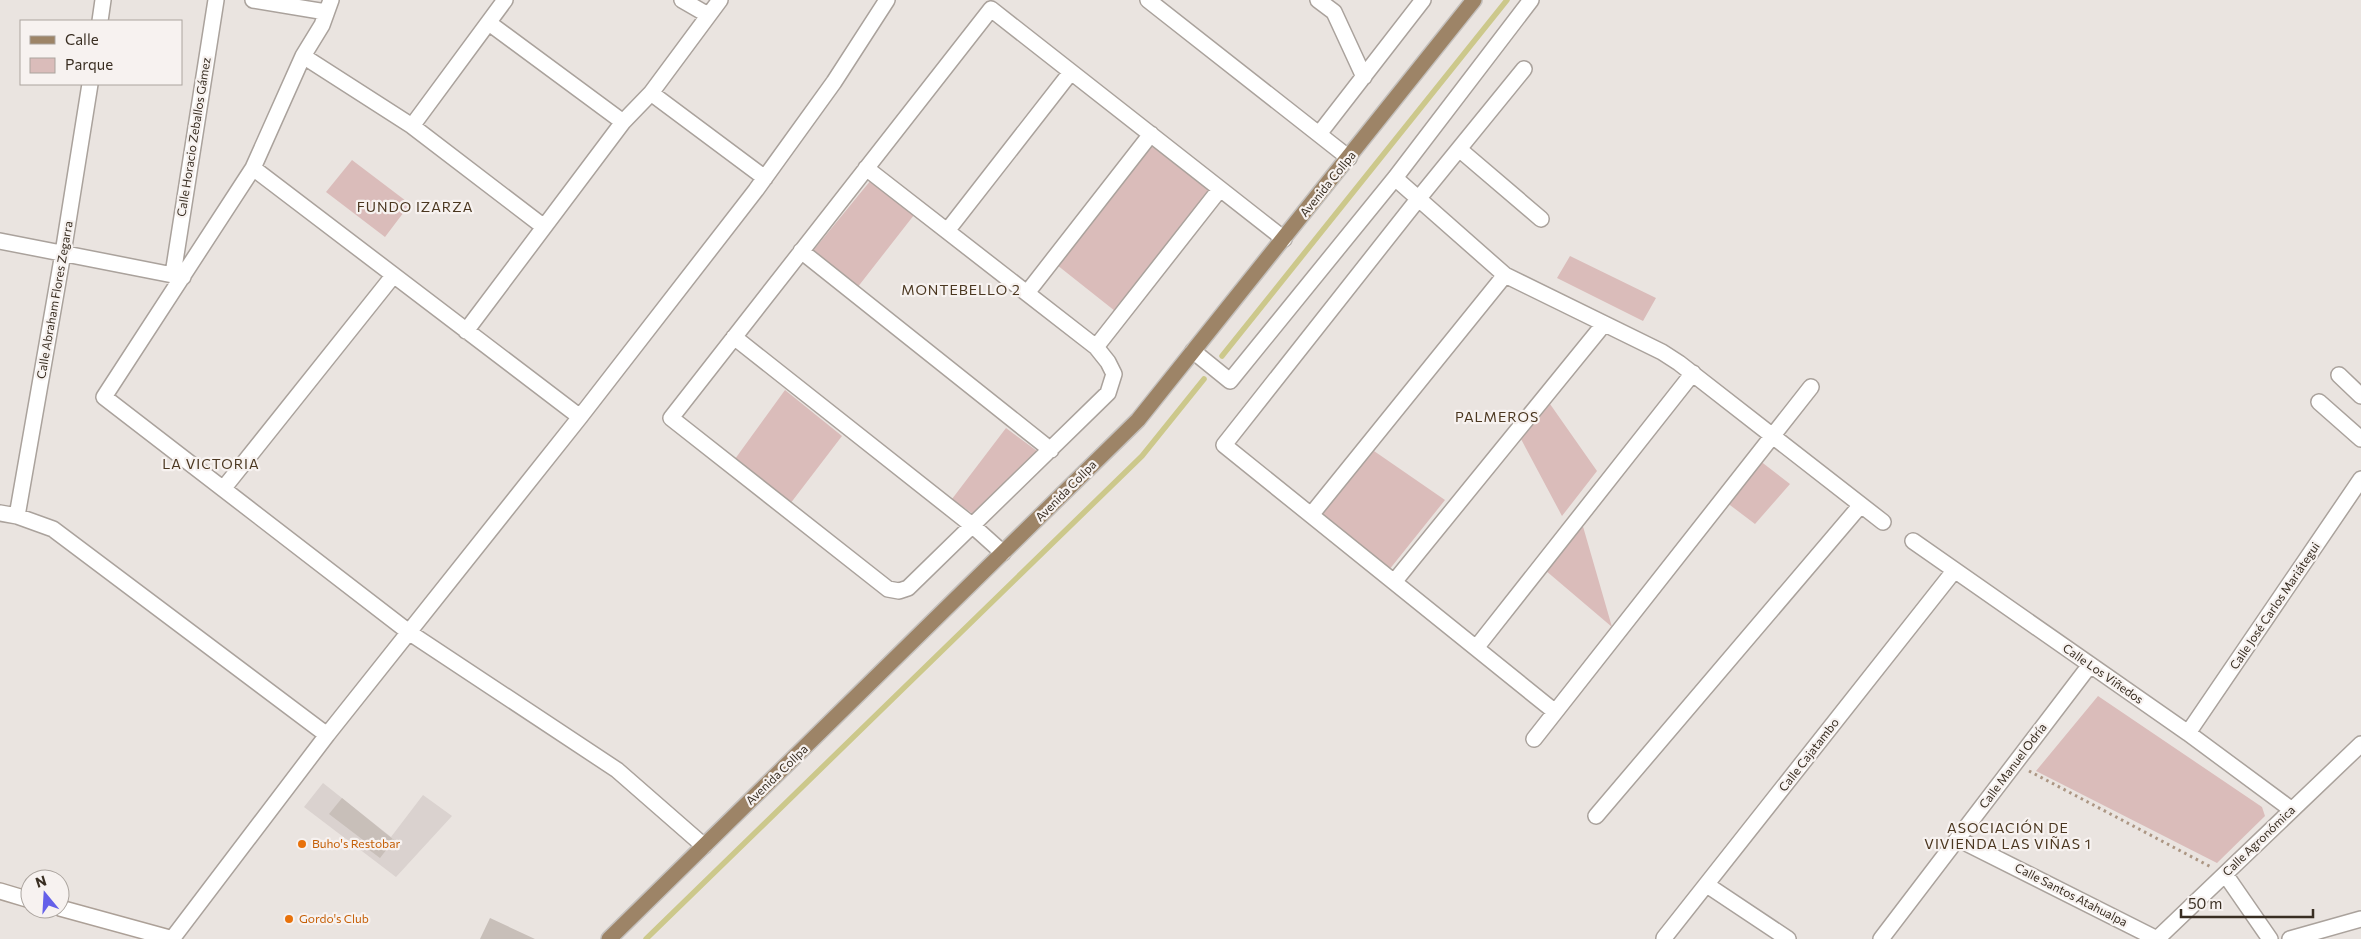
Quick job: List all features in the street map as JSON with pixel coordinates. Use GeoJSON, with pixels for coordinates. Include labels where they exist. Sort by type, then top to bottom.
{"type":"FeatureCollection","features":[{"type":"Feature","properties":{"kind":"main road","name":"Avenida Collpa"},"geometry":{"type":"LineString","coordinates":[[609,939],[1138,420],[1474,0]]}},
{"type":"Feature","properties":{"kind":"street"},"geometry":{"type":"LineString","coordinates":[[100,20],[103,0]]}},
{"type":"Feature","properties":{"kind":"street","name":"Calle Horacio Zeballos Gámez"},"geometry":{"type":"LineString","coordinates":[[178,276],[216,0]]}},
{"type":"Feature","properties":{"kind":"street"},"geometry":{"type":"LineString","coordinates":[[253,0],[328,6],[322,25],[303,56],[253,168],[178,276],[104,397],[410,633],[618,770],[704,846]]}},
{"type":"Feature","properties":{"kind":"street"},"geometry":{"type":"LineString","coordinates":[[412,126],[505,0]]}},
{"type":"Feature","properties":{"kind":"street"},"geometry":{"type":"LineString","coordinates":[[682,0],[708,15]]}},
{"type":"Feature","properties":{"kind":"street"},"geometry":{"type":"LineString","coordinates":[[466,331],[623,122],[651,93],[720,0]]}},
{"type":"Feature","properties":{"kind":"street"},"geometry":{"type":"LineString","coordinates":[[70,911],[173,939],[328,736],[580,417],[765,178],[834,82],[887,0]]}},
{"type":"Feature","properties":{"kind":"street"},"geometry":{"type":"LineString","coordinates":[[1148,0],[1349,158]]}},
{"type":"Feature","properties":{"kind":"street"},"geometry":{"type":"LineString","coordinates":[[1318,0],[1334,12],[1364,77]]}},
{"type":"Feature","properties":{"kind":"street"},"geometry":{"type":"LineString","coordinates":[[1320,134],[1423,0]]}},
{"type":"Feature","properties":{"kind":"street"},"geometry":{"type":"LineString","coordinates":[[1193,352],[1230,381],[1395,178],[1532,0]]}},
{"type":"Feature","properties":{"kind":"street"},"geometry":{"type":"LineString","coordinates":[[866,168],[1096,347],[1108,362],[1114,374],[1108,393],[908,588],[899,591],[888,589],[671,418],[866,168],[991,9],[1284,239]]}},
{"type":"Feature","properties":{"kind":"street"},"geometry":{"type":"LineString","coordinates":[[489,23],[623,122]]}},
{"type":"Feature","properties":{"kind":"street"},"geometry":{"type":"LineString","coordinates":[[303,56],[412,126],[544,227]]}},
{"type":"Feature","properties":{"kind":"street"},"geometry":{"type":"LineString","coordinates":[[1524,69],[1458,149],[1224,445],[1554,711]]}},
{"type":"Feature","properties":{"kind":"street"},"geometry":{"type":"LineString","coordinates":[[947,231],[1071,72]]}},
{"type":"Feature","properties":{"kind":"street","name":"Calle Abraham Flores Zegarra"},"geometry":{"type":"LineString","coordinates":[[17,516],[63,254],[90,85]]}},
{"type":"Feature","properties":{"kind":"street"},"geometry":{"type":"LineString","coordinates":[[651,93],[765,178]]}},
{"type":"Feature","properties":{"kind":"street"},"geometry":{"type":"LineString","coordinates":[[1027,293],[1151,134]]}},
{"type":"Feature","properties":{"kind":"street"},"geometry":{"type":"LineString","coordinates":[[1458,149],[1541,219]]}},
{"type":"Feature","properties":{"kind":"street"},"geometry":{"type":"LineString","coordinates":[[253,168],[580,417]]}},
{"type":"Feature","properties":{"kind":"street"},"geometry":{"type":"LineString","coordinates":[[1395,178],[1505,275],[1662,352],[1693,373],[1771,437],[1883,522]]}},
{"type":"Feature","properties":{"kind":"street"},"geometry":{"type":"LineString","coordinates":[[1096,347],[1220,189]]}},
{"type":"Feature","properties":{"kind":"street"},"geometry":{"type":"LineString","coordinates":[[0,242],[178,276]]}},
{"type":"Feature","properties":{"kind":"street"},"geometry":{"type":"LineString","coordinates":[[801,252],[1051,450]]}},
{"type":"Feature","properties":{"kind":"street"},"geometry":{"type":"LineString","coordinates":[[1311,515],[1505,275]]}},
{"type":"Feature","properties":{"kind":"street"},"geometry":{"type":"LineString","coordinates":[[223,489],[393,276]]}},
{"type":"Feature","properties":{"kind":"street"},"geometry":{"type":"LineString","coordinates":[[1394,582],[1604,324]]}},
{"type":"Feature","properties":{"kind":"street"},"geometry":{"type":"LineString","coordinates":[[734,337],[973,526],[1003,553]]}},
{"type":"Feature","properties":{"kind":"street"},"geometry":{"type":"LineString","coordinates":[[1476,648],[1693,373]]}},
{"type":"Feature","properties":{"kind":"street"},"geometry":{"type":"LineString","coordinates":[[2339,375],[2361,396]]}},
{"type":"Feature","properties":{"kind":"street"},"geometry":{"type":"LineString","coordinates":[[1534,739],[1554,711],[1811,387]]}},
{"type":"Feature","properties":{"kind":"street"},"geometry":{"type":"LineString","coordinates":[[2319,402],[2361,439]]}},
{"type":"Feature","properties":{"kind":"street","name":"Calle José Carlos Mariátegui"},"geometry":{"type":"LineString","coordinates":[[2188,733],[2361,479]]}},
{"type":"Feature","properties":{"kind":"street"},"geometry":{"type":"LineString","coordinates":[[1596,816],[1860,506]]}},
{"type":"Feature","properties":{"kind":"street"},"geometry":{"type":"LineString","coordinates":[[0,513],[17,516],[53,529],[328,736]]}},
{"type":"Feature","properties":{"kind":"street","name":"Calle Los Viñedos"},"geometry":{"type":"LineString","coordinates":[[1913,541],[2188,733],[2292,810]]}},
{"type":"Feature","properties":{"kind":"street","name":"Calle Cajatambo"},"geometry":{"type":"LineString","coordinates":[[1664,938],[1954,571]]}},
{"type":"Feature","properties":{"kind":"street","name":"Calle Manuel Odría"},"geometry":{"type":"LineString","coordinates":[[1881,939],[2090,665]]}},
{"type":"Feature","properties":{"kind":"street","name":"Calle Agronómica"},"geometry":{"type":"LineString","coordinates":[[2157,939],[2361,744]]}},
{"type":"Feature","properties":{"kind":"street","name":"Calle Santos Atahualpa"},"geometry":{"type":"LineString","coordinates":[[1958,839],[2157,939]]}},
{"type":"Feature","properties":{"kind":"street"},"geometry":{"type":"LineString","coordinates":[[2225,874],[2270,939]]}},
{"type":"Feature","properties":{"kind":"street"},"geometry":{"type":"LineString","coordinates":[[1707,885],[1788,939]]}},
{"type":"Feature","properties":{"kind":"street"},"geometry":{"type":"LineString","coordinates":[[0,891],[20,897]]}},
{"type":"Feature","properties":{"kind":"street"},"geometry":{"type":"LineString","coordinates":[[2290,939],[2361,919]]}},
{"type":"Feature","properties":{"kind":"path"},"geometry":{"type":"LineString","coordinates":[[2015,763],[2225,874]]}},
{"type":"Feature","properties":{"kind":"shaded area"},"geometry":{"type":"Polygon","coordinates":[[[323,783],[391,837],[423,795],[452,816],[396,877],[304,807],[323,783]]]}},
{"type":"Feature","properties":{"kind":"green space"},"geometry":{"type":"Polygon","coordinates":[[[1152,145],[1209,190],[1115,311],[1057,265],[1152,145]]]}},
{"type":"Feature","properties":{"kind":"green space"},"geometry":{"type":"Polygon","coordinates":[[[352,160],[410,204],[385,237],[326,192],[352,160]]]}},
{"type":"Feature","properties":{"kind":"green space"},"geometry":{"type":"Polygon","coordinates":[[[871,180],[914,215],[857,288],[812,252],[871,180]]]}},
{"type":"Feature","properties":{"kind":"green space"},"geometry":{"type":"Polygon","coordinates":[[[1570,256],[1656,298],[1643,321],[1557,278],[1570,256]]]}},
{"type":"Feature","properties":{"kind":"green space"},"geometry":{"type":"Polygon","coordinates":[[[785,390],[842,436],[790,504],[735,459],[785,390]]]}},
{"type":"Feature","properties":{"kind":"green space"},"geometry":{"type":"Polygon","coordinates":[[[1550,404],[1597,471],[1562,516],[1521,439],[1550,404]]]}},
{"type":"Feature","properties":{"kind":"green space"},"geometry":{"type":"Polygon","coordinates":[[[1006,428],[1037,451],[973,514],[952,499],[1006,428]]]}},
{"type":"Feature","properties":{"kind":"green space"},"geometry":{"type":"Polygon","coordinates":[[[1374,451],[1445,500],[1389,570],[1321,513],[1374,451]]]}},
{"type":"Feature","properties":{"kind":"green space"},"geometry":{"type":"Polygon","coordinates":[[[1755,457],[1790,484],[1755,524],[1722,499],[1755,457]]]}},
{"type":"Feature","properties":{"kind":"green space"},"geometry":{"type":"Polygon","coordinates":[[[1582,523],[1612,627],[1545,570],[1582,523]]]}},
{"type":"Feature","properties":{"kind":"green space"},"geometry":{"type":"Polygon","coordinates":[[[2098,696],[2262,807],[2265,816],[2217,863],[2036,771],[2098,696]]]}},
{"type":"Feature","properties":{"kind":"building"},"geometry":{"type":"Polygon","coordinates":[[[342,798],[394,840],[380,858],[364,846],[367,843],[329,814],[342,798]]]}},
{"type":"Feature","properties":{"kind":"building"},"geometry":{"type":"Polygon","coordinates":[[[490,918],[535,939],[480,939],[490,918]]]}},
{"type":"Feature","properties":{"kind":"waterway"},"geometry":{"type":"LineString","coordinates":[[1222,356],[1507,0]]}},
{"type":"Feature","properties":{"kind":"waterway"},"geometry":{"type":"LineString","coordinates":[[646,939],[1142,456],[1204,379]]}},
{"type":"Feature","properties":{"kind":"place","name":"Buho's Restobar"},"geometry":{"type":"Point","coordinates":[302,844]}},
{"type":"Feature","properties":{"kind":"place","name":"Gordo's Club"},"geometry":{"type":"Point","coordinates":[289,919]}},
{"type":"Feature","properties":{"kind":"district","name":"FUNDO IZARZA"},"geometry":{"type":"Point","coordinates":[415,207]}},
{"type":"Feature","properties":{"kind":"district","name":"MONTEBELLO 2"},"geometry":{"type":"Point","coordinates":[961,290]}},
{"type":"Feature","properties":{"kind":"district","name":"PALMEROS"},"geometry":{"type":"Point","coordinates":[1497,417]}},
{"type":"Feature","properties":{"kind":"district","name":"LA VICTORIA"},"geometry":{"type":"Point","coordinates":[211,464]}},
{"type":"Feature","properties":{"kind":"district","name":"ASOCIACIÓN DE VIVIENDA LAS VIÑAS 1"},"geometry":{"type":"Point","coordinates":[2008,836]}}]}
